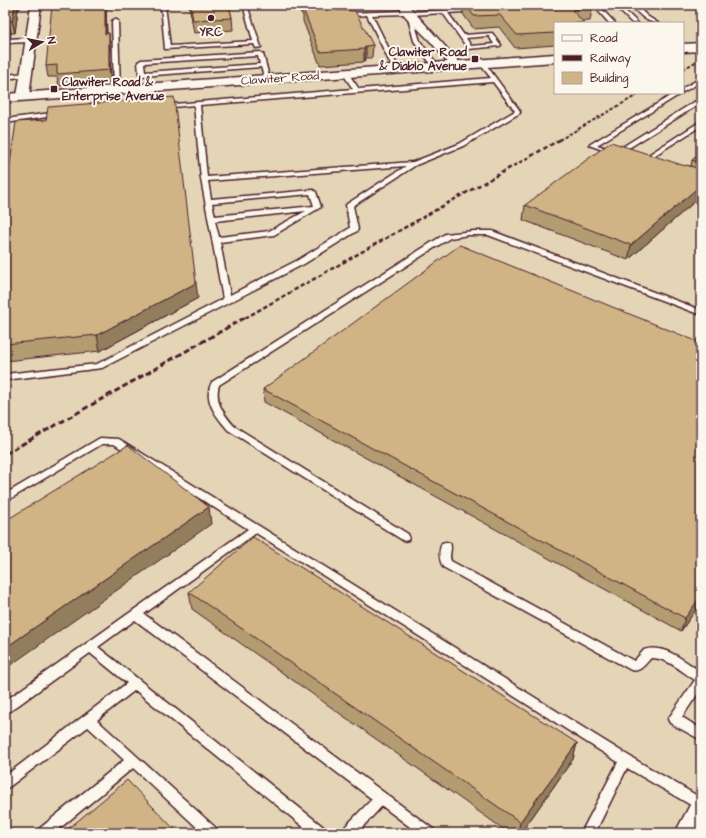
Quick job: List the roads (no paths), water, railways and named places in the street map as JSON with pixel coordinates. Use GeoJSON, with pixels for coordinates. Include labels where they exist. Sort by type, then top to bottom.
{"type":"FeatureCollection","features":[{"type":"Feature","properties":{"kind":"street"},"geometry":{"type":"LineString","coordinates":[[23,96],[36,5]]}},
{"type":"Feature","properties":{"kind":"street"},"geometry":{"type":"LineString","coordinates":[[406,10],[434,39],[456,65]]}},
{"type":"Feature","properties":{"kind":"street"},"geometry":{"type":"LineString","coordinates":[[684,48],[701,47]]}},
{"type":"Feature","properties":{"kind":"street","name":"Clawiter Road"},"geometry":{"type":"LineString","coordinates":[[5,98],[554,58]]}},
{"type":"Feature","properties":{"kind":"street"},"geometry":{"type":"LineString","coordinates":[[691,833],[701,815]]}},
{"type":"Feature","properties":{"kind":"lane"},"geometry":{"type":"LineString","coordinates":[[163,5],[167,48],[256,42]]}},
{"type":"Feature","properties":{"kind":"lane"},"geometry":{"type":"LineString","coordinates":[[245,5],[268,79]]}},
{"type":"Feature","properties":{"kind":"lane"},"geometry":{"type":"LineString","coordinates":[[432,5],[439,5]]}},
{"type":"Feature","properties":{"kind":"lane"},"geometry":{"type":"LineString","coordinates":[[595,5],[611,22]]}},
{"type":"Feature","properties":{"kind":"lane"},"geometry":{"type":"LineString","coordinates":[[616,5],[633,22]]}},
{"type":"Feature","properties":{"kind":"lane"},"geometry":{"type":"LineString","coordinates":[[633,5],[652,22]]}},
{"type":"Feature","properties":{"kind":"lane"},"geometry":{"type":"LineString","coordinates":[[338,16],[406,10],[445,12],[482,10]]}},
{"type":"Feature","properties":{"kind":"lane"},"geometry":{"type":"LineString","coordinates":[[406,10],[418,41],[435,66]]}},
{"type":"Feature","properties":{"kind":"lane"},"geometry":{"type":"LineString","coordinates":[[445,12],[462,37],[470,48],[498,45],[490,34],[462,37]]}},
{"type":"Feature","properties":{"kind":"lane"},"geometry":{"type":"LineString","coordinates":[[369,14],[396,69]]}},
{"type":"Feature","properties":{"kind":"lane"},"geometry":{"type":"LineString","coordinates":[[115,21],[117,90]]}},
{"type":"Feature","properties":{"kind":"lane"},"geometry":{"type":"LineString","coordinates":[[5,41],[31,40]]}},
{"type":"Feature","properties":{"kind":"lane"},"geometry":{"type":"LineString","coordinates":[[260,54],[141,62],[142,74],[263,65]]}},
{"type":"Feature","properties":{"kind":"lane"},"geometry":{"type":"LineString","coordinates":[[5,377],[99,366],[300,262],[354,229],[348,205],[414,164],[461,144],[518,112],[493,80],[482,63]]}},
{"type":"Feature","properties":{"kind":"lane"},"geometry":{"type":"LineString","coordinates":[[346,74],[357,91]]}},
{"type":"Feature","properties":{"kind":"lane"},"geometry":{"type":"LineString","coordinates":[[5,77],[26,75]]}},
{"type":"Feature","properties":{"kind":"lane"},"geometry":{"type":"LineString","coordinates":[[160,107],[493,80]]}},
{"type":"Feature","properties":{"kind":"lane"},"geometry":{"type":"LineString","coordinates":[[684,89],[701,80]]}},
{"type":"Feature","properties":{"kind":"lane"},"geometry":{"type":"LineString","coordinates":[[676,94],[592,145],[620,154],[701,100]]}},
{"type":"Feature","properties":{"kind":"lane"},"geometry":{"type":"LineString","coordinates":[[197,104],[204,179],[227,300]]}},
{"type":"Feature","properties":{"kind":"lane"},"geometry":{"type":"LineString","coordinates":[[5,121],[65,114]]}},
{"type":"Feature","properties":{"kind":"lane"},"geometry":{"type":"LineString","coordinates":[[653,165],[638,160],[701,123]]}},
{"type":"Feature","properties":{"kind":"lane"},"geometry":{"type":"LineString","coordinates":[[204,179],[414,164]]}},
{"type":"Feature","properties":{"kind":"lane"},"geometry":{"type":"LineString","coordinates":[[208,201],[313,192],[318,207]]}},
{"type":"Feature","properties":{"kind":"lane"},"geometry":{"type":"LineString","coordinates":[[215,240],[271,233],[318,207]]}},
{"type":"Feature","properties":{"kind":"lane"},"geometry":{"type":"LineString","coordinates":[[211,219],[318,207]]}},
{"type":"Feature","properties":{"kind":"lane"},"geometry":{"type":"LineString","coordinates":[[404,536],[231,428],[219,414],[214,403],[211,392],[215,384],[448,236],[460,233],[489,233],[701,313]]}},
{"type":"Feature","properties":{"kind":"lane"},"geometry":{"type":"LineString","coordinates":[[5,499],[100,441],[116,441],[625,760],[701,805]]}},
{"type":"Feature","properties":{"kind":"lane"},"geometry":{"type":"LineString","coordinates":[[5,708],[256,528]]}},
{"type":"Feature","properties":{"kind":"lane"},"geometry":{"type":"LineString","coordinates":[[446,546],[444,557],[447,564],[635,667],[648,653],[654,652],[666,655],[701,679],[674,719],[701,735]]}},
{"type":"Feature","properties":{"kind":"lane"},"geometry":{"type":"LineString","coordinates":[[136,614],[428,833]]}},
{"type":"Feature","properties":{"kind":"lane"},"geometry":{"type":"LineString","coordinates":[[90,647],[321,833]]}},
{"type":"Feature","properties":{"kind":"lane"},"geometry":{"type":"LineString","coordinates":[[5,783],[136,683]]}},
{"type":"Feature","properties":{"kind":"lane"},"geometry":{"type":"LineString","coordinates":[[89,720],[212,833]]}},
{"type":"Feature","properties":{"kind":"lane"},"geometry":{"type":"LineString","coordinates":[[44,833],[133,760]]}},
{"type":"Feature","properties":{"kind":"lane"},"geometry":{"type":"LineString","coordinates":[[588,833],[625,760]]}},
{"type":"Feature","properties":{"kind":"lane"},"geometry":{"type":"LineString","coordinates":[[348,833],[381,798]]}},
{"type":"Feature","properties":{"kind":"railway"},"geometry":{"type":"LineString","coordinates":[[684,68],[701,59]]}},
{"type":"Feature","properties":{"kind":"railway"},"geometry":{"type":"LineString","coordinates":[[559,140],[639,94]]}},
{"type":"Feature","properties":{"kind":"railway"},"geometry":{"type":"LineString","coordinates":[[245,318],[561,139]]}},
{"type":"Feature","properties":{"kind":"railway"},"geometry":{"type":"LineString","coordinates":[[5,454],[246,317]]}},
{"type":"Feature","properties":{"kind":"place","name":"YRC"},"geometry":{"type":"Point","coordinates":[211,18]}},
{"type":"Feature","properties":{"kind":"place","name":"Clawiter Road & Diablo Avenue"},"geometry":{"type":"Point","coordinates":[475,59]}},
{"type":"Feature","properties":{"kind":"place","name":"Clawiter Road & Enterprise Avenue"},"geometry":{"type":"Point","coordinates":[54,89]}}]}
